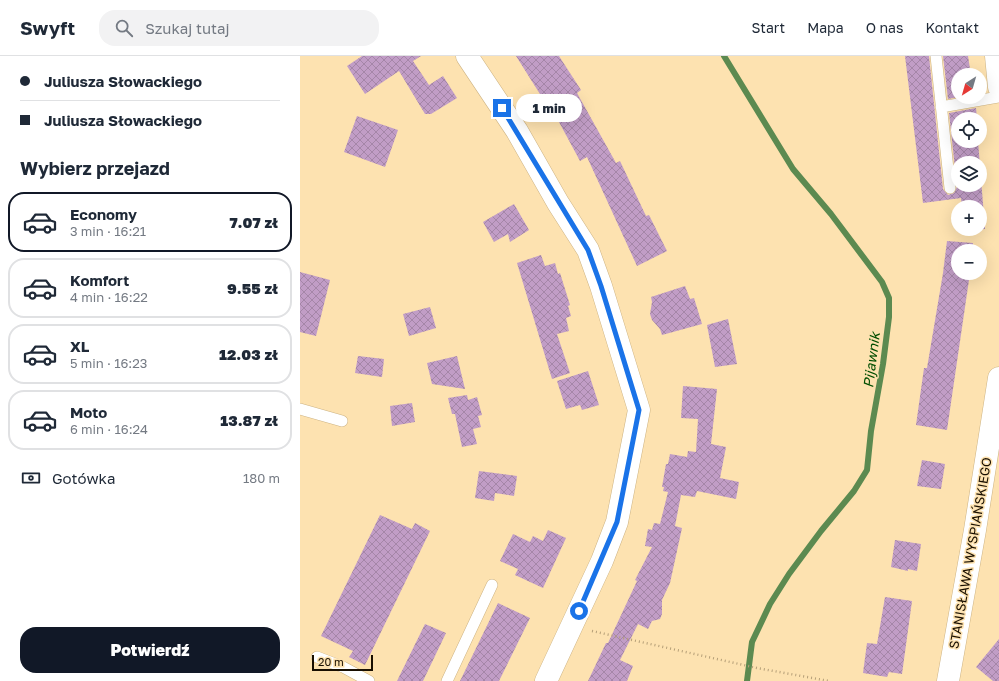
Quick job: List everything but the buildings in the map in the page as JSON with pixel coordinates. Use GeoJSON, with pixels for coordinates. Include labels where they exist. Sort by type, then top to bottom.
{"type":"FeatureCollection","features":[{"type":"Feature","properties":{"kind":"street"},"geometry":{"type":"LineString","coordinates":[[467,56],[517,131],[558,203],[588,250],[601,286],[639,410],[617,522],[602,561],[546,681]]}},
{"type":"Feature","properties":{"kind":"street"},"geometry":{"type":"LineString","coordinates":[[996,56],[999,87]]}},
{"type":"Feature","properties":{"kind":"street","name":"STANISŁAWA WYSPIAŃSKIEGO"},"geometry":{"type":"LineString","coordinates":[[948,681],[975,530],[999,378]]}},
{"type":"Feature","properties":{"kind":"lane"},"geometry":{"type":"LineString","coordinates":[[936,56],[950,188]]}},
{"type":"Feature","properties":{"kind":"lane"},"geometry":{"type":"LineString","coordinates":[[942,107],[999,97]]}},
{"type":"Feature","properties":{"kind":"lane"},"geometry":{"type":"LineString","coordinates":[[300,409],[342,421]]}},
{"type":"Feature","properties":{"kind":"lane"},"geometry":{"type":"LineString","coordinates":[[447,681],[492,585]]}},
{"type":"Feature","properties":{"kind":"lane"},"geometry":{"type":"LineString","coordinates":[[317,657],[344,667],[369,681]]}},
{"type":"Feature","properties":{"kind":"path"},"geometry":{"type":"LineString","coordinates":[[590,631],[737,664],[829,681]]}},
{"type":"Feature","properties":{"kind":"waterway","name":"Pijawnik"},"geometry":{"type":"LineString","coordinates":[[724,56],[793,169],[831,214],[882,282],[889,298],[889,317],[883,364],[871,431],[867,470],[854,491],[821,531],[789,574],[770,604],[752,642],[747,681]]}},
{"type":"Feature","properties":{"kind":"route"},"geometry":{"type":"LineString","coordinates":[[502,108],[517,131],[558,203],[588,250],[601,286],[639,410],[617,522],[602,561],[579,611]]}}]}
